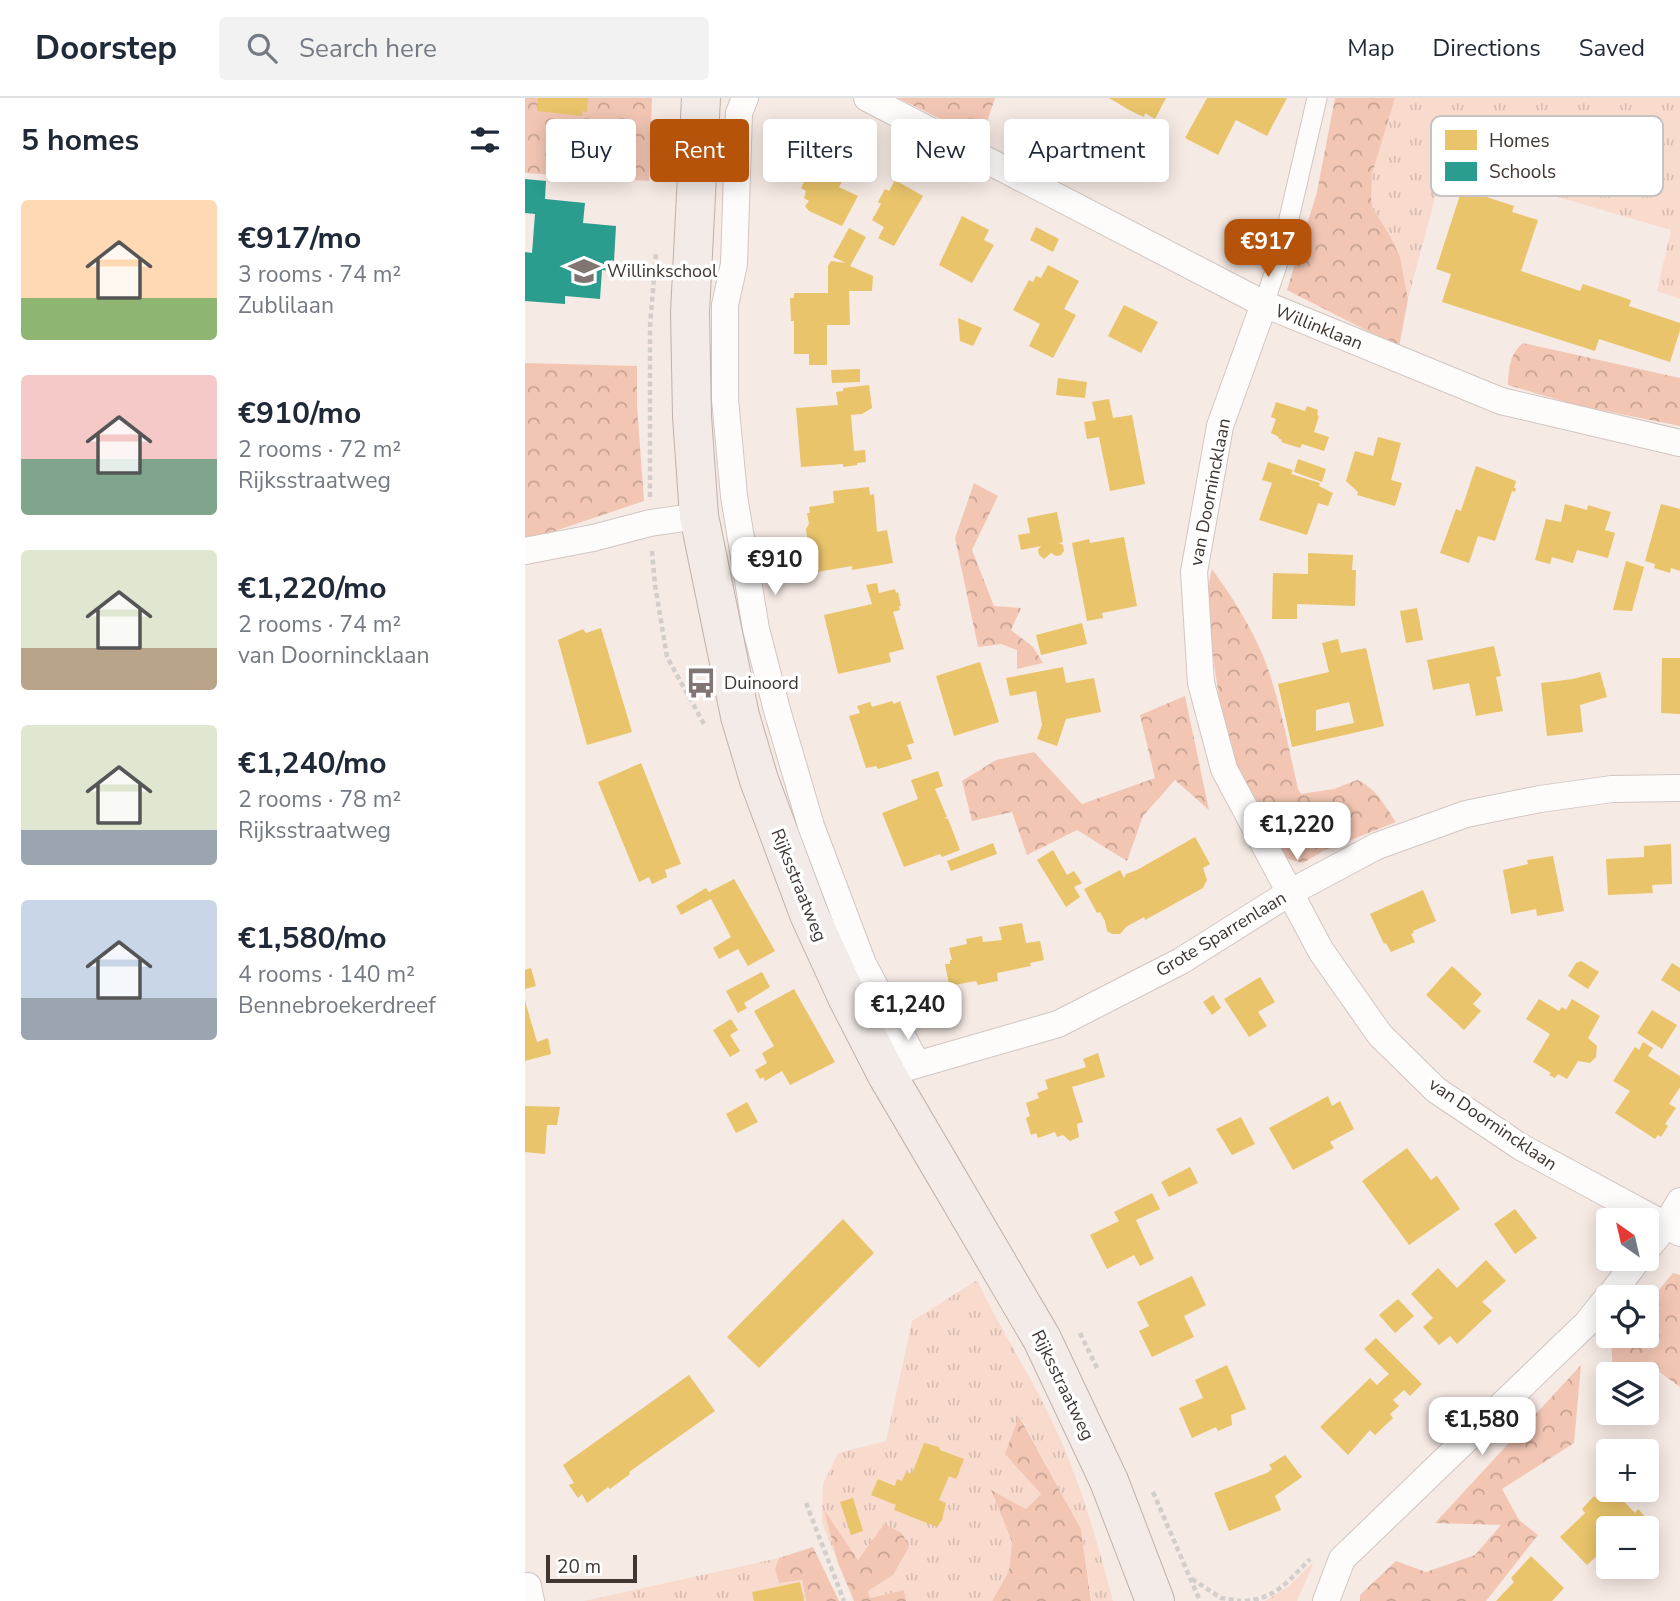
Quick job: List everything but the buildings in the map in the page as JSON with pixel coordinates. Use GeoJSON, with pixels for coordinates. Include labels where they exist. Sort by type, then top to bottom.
{"type":"FeatureCollection","features":[{"type":"Feature","properties":{"kind":"main road","name":"Rijksstraatweg"},"geometry":{"type":"LineString","coordinates":[[701,98],[690,312],[692,416],[699,516],[740,716],[759,780],[809,914],[847,997],[902,1069],[1042,1339],[1109,1481],[1155,1601]]}},
{"type":"Feature","properties":{"kind":"street","name":"Rijksstraatweg"},"geometry":{"type":"LineString","coordinates":[[745,98],[739,113],[734,264],[725,305],[725,399],[734,496],[742,547],[757,629],[811,826],[902,1069]]}},
{"type":"Feature","properties":{"kind":"street","name":"Willinklaan"},"geometry":{"type":"LineString","coordinates":[[867,98],[1264,304],[1501,401],[1680,443]]}},
{"type":"Feature","properties":{"kind":"street"},"geometry":{"type":"LineString","coordinates":[[1264,304],[1281,253],[1317,98]]}},
{"type":"Feature","properties":{"kind":"street","name":"van Doornincklaan"},"geometry":{"type":"LineString","coordinates":[[1264,304],[1220,426],[1194,572],[1201,683],[1224,769],[1321,951],[1380,1035],[1436,1090],[1521,1147],[1672,1230]]}},
{"type":"Feature","properties":{"kind":"street"},"geometry":{"type":"LineString","coordinates":[[525,551],[593,538],[650,523],[699,516]]}},
{"type":"Feature","properties":{"kind":"street","name":"Grote Sparrenlaan"},"geometry":{"type":"LineString","coordinates":[[902,1069],[1058,1024],[1181,961],[1289,893],[1377,846],[1466,814],[1540,799],[1612,789],[1680,788]]}},
{"type":"Feature","properties":{"kind":"street"},"geometry":{"type":"LineString","coordinates":[[1672,1230],[1680,1201]]}},
{"type":"Feature","properties":{"kind":"street"},"geometry":{"type":"LineString","coordinates":[[1618,1285],[1629,1271]]}},
{"type":"Feature","properties":{"kind":"street"},"geometry":{"type":"LineString","coordinates":[[1326,1601],[1342,1559],[1596,1312]]}},
{"type":"Feature","properties":{"kind":"path"},"geometry":{"type":"LineString","coordinates":[[806,1503],[844,1601]]}},
{"type":"Feature","properties":{"kind":"path"},"geometry":{"type":"LineString","coordinates":[[1191,1579],[1221,1598],[1243,1601],[1264,1599],[1283,1586],[1312,1558],[1342,1559]]}},
{"type":"Feature","properties":{"kind":"green space"},"geometry":{"type":"Polygon","coordinates":[[[525,98],[652,98],[649,181],[636,180],[636,119],[546,119],[546,174],[525,173],[525,98]]]}},
{"type":"Feature","properties":{"kind":"green space"},"geometry":{"type":"Polygon","coordinates":[[[898,98],[995,98],[988,119],[941,119],[898,98]]]}},
{"type":"Feature","properties":{"kind":"green space"},"geometry":{"type":"Polygon","coordinates":[[[1335,98],[1395,98],[1372,174],[1371,199],[1373,209],[1400,257],[1408,299],[1399,347],[1287,290],[1317,192],[1335,98]]]}},
{"type":"Feature","properties":{"kind":"green space"},"geometry":{"type":"Polygon","coordinates":[[[1395,98],[1680,98],[1680,299],[1657,291],[1671,230],[1554,196],[1663,196],[1663,116],[1431,116],[1431,196],[1436,196],[1408,299],[1397,252],[1373,209],[1371,184],[1377,153],[1395,98]]]}},
{"type":"Feature","properties":{"kind":"green space"},"geometry":{"type":"Polygon","coordinates":[[[1523,343],[1680,378],[1680,426],[1576,405],[1508,385],[1512,357],[1523,343]]]}},
{"type":"Feature","properties":{"kind":"green space"},"geometry":{"type":"Polygon","coordinates":[[[525,363],[637,366],[644,501],[525,541],[525,363]]]}},
{"type":"Feature","properties":{"kind":"green space"},"geometry":{"type":"Polygon","coordinates":[[[974,483],[998,496],[972,550],[994,606],[1021,608],[1011,630],[1033,647],[1043,663],[1017,669],[1017,650],[1001,644],[978,647],[955,538],[974,483]]]}},
{"type":"Feature","properties":{"kind":"green space"},"geometry":{"type":"Polygon","coordinates":[[[1212,569],[1241,612],[1264,658],[1301,794],[1334,789],[1357,780],[1375,793],[1396,822],[1323,851],[1303,863],[1285,858],[1232,759],[1222,719],[1205,599],[1212,569]]]}},
{"type":"Feature","properties":{"kind":"green space"},"geometry":{"type":"Polygon","coordinates":[[[1185,696],[1209,810],[1175,780],[1143,816],[1127,861],[1077,830],[1027,855],[1012,812],[972,821],[962,781],[996,760],[1034,752],[1082,804],[1155,778],[1140,715],[1185,696]]]}},
{"type":"Feature","properties":{"kind":"green space"},"geometry":{"type":"Polygon","coordinates":[[[1673,1273],[1680,1275],[1680,1387],[1659,1372],[1659,1362],[1612,1362],[1612,1348],[1659,1348],[1659,1290],[1673,1273]]]}},
{"type":"Feature","properties":{"kind":"green space"},"geometry":{"type":"Polygon","coordinates":[[[977,1280],[1063,1444],[1087,1510],[1113,1601],[1092,1601],[1081,1529],[1020,1416],[1006,1454],[1041,1494],[1026,1509],[991,1491],[1012,1542],[1009,1571],[992,1601],[906,1601],[904,1590],[869,1598],[868,1591],[893,1575],[858,1560],[825,1513],[838,1563],[822,1523],[823,1484],[838,1453],[886,1441],[912,1321],[977,1280]]]}},
{"type":"Feature","properties":{"kind":"green space"},"geometry":{"type":"Polygon","coordinates":[[[1581,1365],[1574,1443],[1502,1489],[1519,1520],[1538,1535],[1486,1601],[1360,1601],[1360,1595],[1396,1561],[1426,1572],[1475,1555],[1501,1525],[1435,1523],[1581,1365]]]}},
{"type":"Feature","properties":{"kind":"green space"},"geometry":{"type":"Polygon","coordinates":[[[1019,1416],[1081,1529],[1091,1601],[992,1601],[1009,1571],[1012,1542],[991,1490],[1026,1509],[1041,1494],[1005,1454],[1019,1416]]]}},
{"type":"Feature","properties":{"kind":"green space"},"geometry":{"type":"Polygon","coordinates":[[[824,1510],[858,1560],[884,1524],[902,1533],[909,1547],[893,1575],[868,1591],[870,1598],[904,1590],[906,1601],[854,1601],[838,1563],[824,1510]]]}},
{"type":"Feature","properties":{"kind":"green space"},"geometry":{"type":"Polygon","coordinates":[[[813,1547],[839,1601],[806,1601],[802,1580],[779,1583],[775,1569],[779,1558],[813,1547]]]}},
{"type":"Feature","properties":{"kind":"green space"},"geometry":{"type":"Polygon","coordinates":[[[779,1558],[775,1569],[802,1580],[806,1601],[584,1601],[779,1558]]]}},
{"type":"Feature","properties":{"kind":"green space"},"geometry":{"type":"Polygon","coordinates":[[[1313,1565],[1297,1601],[1265,1601],[1289,1586],[1313,1565]]]}},
{"type":"Feature","properties":{"kind":"place","name":"Willinkschool"},"geometry":{"type":"Point","coordinates":[584,271]}},
{"type":"Feature","properties":{"kind":"place","name":"Duinoord"},"geometry":{"type":"Point","coordinates":[701,683]}}]}
